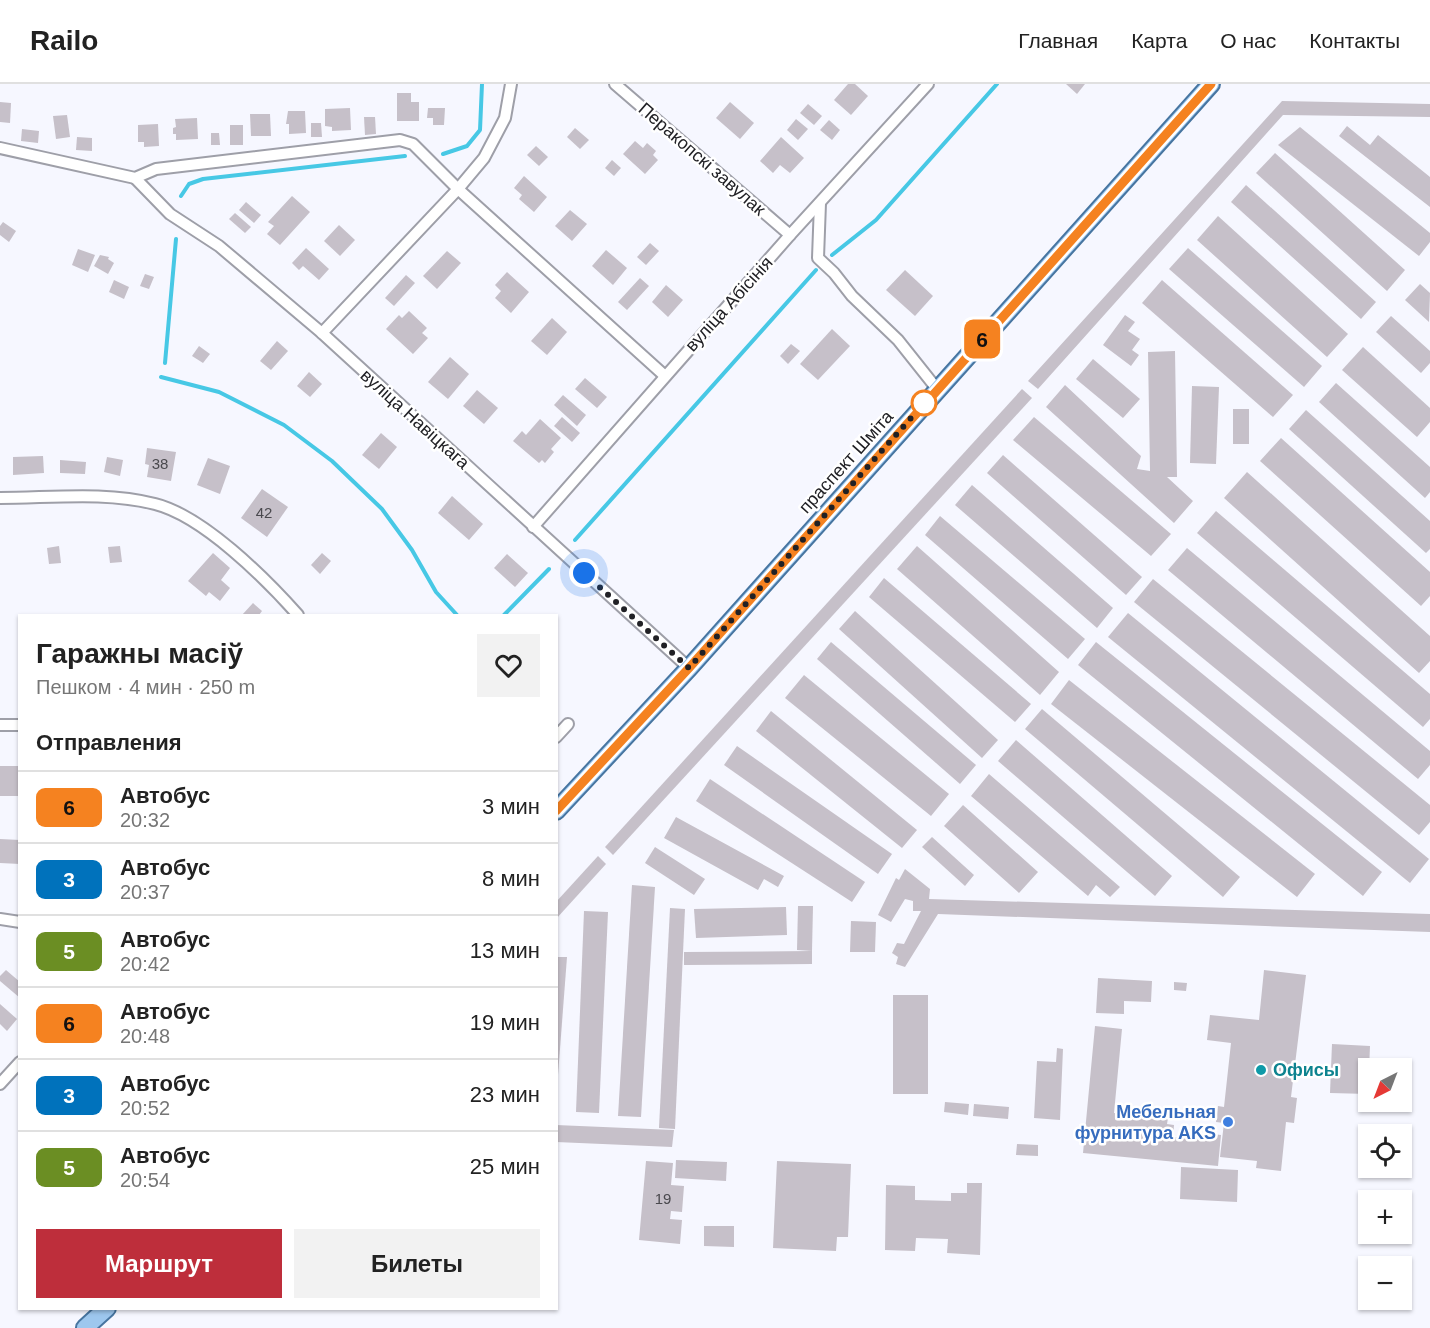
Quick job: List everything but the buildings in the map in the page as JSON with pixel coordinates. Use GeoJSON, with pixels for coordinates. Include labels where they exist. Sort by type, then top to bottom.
{"type":"FeatureCollection","features":[{"type":"Feature","properties":{"kind":"main road","name":"праспект Шміта"},"geometry":{"type":"LineString","coordinates":[[558,809],[689,668],[1211,84]]}},
{"type":"Feature","properties":{"kind":"main road"},"geometry":{"type":"LineString","coordinates":[[85,1328],[105,1310]]}},
{"type":"Feature","properties":{"kind":"street"},"geometry":{"type":"LineString","coordinates":[[322,333],[458,189],[484,158],[505,118],[511,84]]}},
{"type":"Feature","properties":{"kind":"street","name":"Перакопскі завулак"},"geometry":{"type":"LineString","coordinates":[[615,84],[790,235]]}},
{"type":"Feature","properties":{"kind":"street","name":"вуліца Абісінія"},"geometry":{"type":"LineString","coordinates":[[533,526],[920,87]]}},
{"type":"Feature","properties":{"kind":"street"},"geometry":{"type":"LineString","coordinates":[[0,148],[135,178],[156,170],[400,140],[413,144],[458,189],[665,376]]}},
{"type":"Feature","properties":{"kind":"street","name":"вуліца Навіцкага"},"geometry":{"type":"LineString","coordinates":[[135,178],[170,214],[219,246],[322,333],[689,668]]}},
{"type":"Feature","properties":{"kind":"street"},"geometry":{"type":"LineString","coordinates":[[820,203],[818,258],[834,273],[852,296],[898,340],[937,389]]}},
{"type":"Feature","properties":{"kind":"street"},"geometry":{"type":"LineString","coordinates":[[0,498],[110,497],[156,504],[180,515],[224,542],[297,614]]}},
{"type":"Feature","properties":{"kind":"street"},"geometry":{"type":"LineString","coordinates":[[558,734],[568,724]]}},
{"type":"Feature","properties":{"kind":"street"},"geometry":{"type":"LineString","coordinates":[[0,725],[18,725]]}},
{"type":"Feature","properties":{"kind":"street"},"geometry":{"type":"LineString","coordinates":[[0,919],[18,922]]}},
{"type":"Feature","properties":{"kind":"street"},"geometry":{"type":"LineString","coordinates":[[0,1084],[18,1064]]}},
{"type":"Feature","properties":{"kind":"waterway"},"geometry":{"type":"LineString","coordinates":[[443,154],[467,146],[480,130],[482,84]]}},
{"type":"Feature","properties":{"kind":"waterway"},"geometry":{"type":"LineString","coordinates":[[832,255],[876,220],[997,84]]}},
{"type":"Feature","properties":{"kind":"waterway"},"geometry":{"type":"LineString","coordinates":[[181,196],[189,184],[203,179],[405,156]]}},
{"type":"Feature","properties":{"kind":"waterway"},"geometry":{"type":"LineString","coordinates":[[165,363],[176,239]]}},
{"type":"Feature","properties":{"kind":"waterway"},"geometry":{"type":"LineString","coordinates":[[575,540],[816,270]]}},
{"type":"Feature","properties":{"kind":"waterway"},"geometry":{"type":"LineString","coordinates":[[161,377],[219,392],[284,425],[332,461],[382,509],[412,550],[436,592],[456,614]]}},
{"type":"Feature","properties":{"kind":"waterway"},"geometry":{"type":"LineString","coordinates":[[505,614],[549,569]]}},
{"type":"Feature","properties":{"kind":"bus line","name":"6"},"geometry":{"type":"LineString","coordinates":[[558,809],[689,668],[1211,84]]}},
{"type":"Feature","properties":{"kind":"place","name":"Офисы"},"geometry":{"type":"Point","coordinates":[1261,1070]}},
{"type":"Feature","properties":{"kind":"place","name":"Мебельная фурнитура AKS"},"geometry":{"type":"Point","coordinates":[1228,1122]}},
{"type":"Feature","properties":{"kind":"route"},"geometry":{"type":"LineString","coordinates":[[584,573],[689,668],[927,400],[924,403]]}}]}
